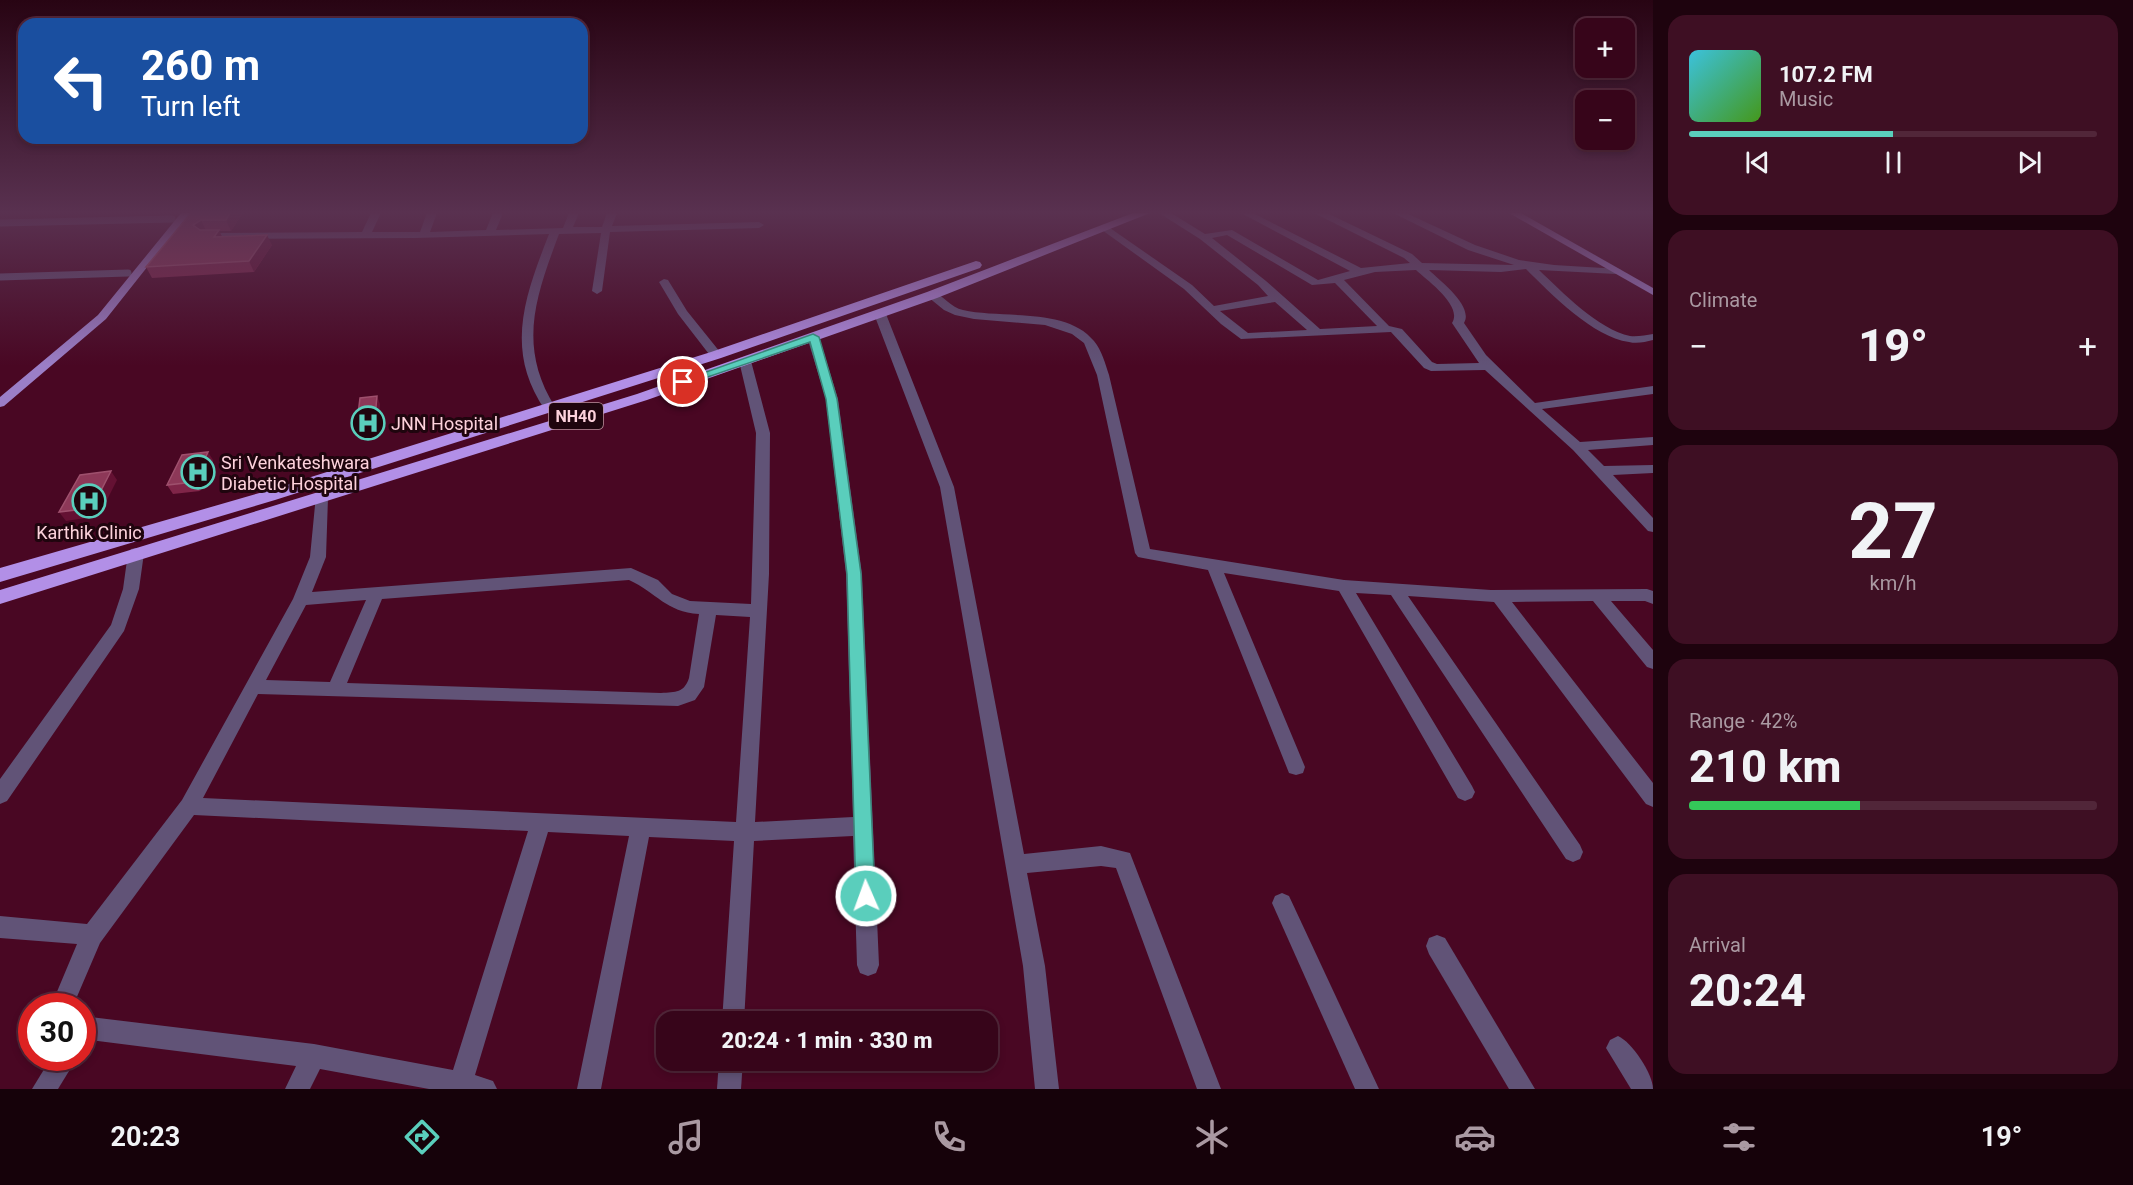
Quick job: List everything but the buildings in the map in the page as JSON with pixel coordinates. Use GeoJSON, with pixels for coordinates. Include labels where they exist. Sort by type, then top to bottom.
{"type":"FeatureCollection","features":[{"type":"Feature","properties":{"kind":"highway","name":"NH40"},"geometry":{"type":"LineString","coordinates":[[0,575],[306,485],[716,355],[981,264]]}},
{"type":"Feature","properties":{"kind":"highway","name":"NH40"},"geometry":{"type":"LineString","coordinates":[[0,597],[136,553],[314,500],[546,425],[642,397],[1016,264]]}},
{"type":"Feature","properties":{"kind":"highway"},"geometry":{"type":"LineString","coordinates":[[543,409],[546,425]]}},
{"type":"Feature","properties":{"kind":"highway"},"geometry":{"type":"LineString","coordinates":[[306,485],[314,500]]}},
{"type":"Feature","properties":{"kind":"main road"},"geometry":{"type":"LineString","coordinates":[[0,392],[90,318],[135,264]]}},
{"type":"Feature","properties":{"kind":"main road"},"geometry":{"type":"LineString","coordinates":[[0,403],[102,318],[145,264]]}},
{"type":"Feature","properties":{"kind":"main road"},"geometry":{"type":"LineString","coordinates":[[1603,264],[1653,292]]}},
{"type":"Feature","properties":{"kind":"street"},"geometry":{"type":"LineString","coordinates":[[543,409],[529,359],[528,329],[534,292],[546,264]]}},
{"type":"Feature","properties":{"kind":"street"},"geometry":{"type":"LineString","coordinates":[[597,291],[601,264]]}},
{"type":"Feature","properties":{"kind":"street"},"geometry":{"type":"LineString","coordinates":[[1156,264],[1188,286],[1225,322],[1245,337],[1386,329],[1398,331],[1428,365],[1435,368],[1490,366]]}},
{"type":"Feature","properties":{"kind":"street"},"geometry":{"type":"LineString","coordinates":[[1238,264],[1316,332]]}},
{"type":"Feature","properties":{"kind":"street"},"geometry":{"type":"LineString","coordinates":[[1283,264],[1316,283],[1359,271],[1421,267],[1503,269],[1528,265]]}},
{"type":"Feature","properties":{"kind":"street"},"geometry":{"type":"LineString","coordinates":[[1345,264],[1359,271]]}},
{"type":"Feature","properties":{"kind":"street"},"geometry":{"type":"LineString","coordinates":[[1416,264],[1460,310],[1461,318],[1458,323],[1490,366],[1576,447],[1653,527]]}},
{"type":"Feature","properties":{"kind":"street"},"geometry":{"type":"LineString","coordinates":[[1524,264],[1567,270],[1616,271]]}},
{"type":"Feature","properties":{"kind":"street"},"geometry":{"type":"LineString","coordinates":[[1528,265],[1565,299],[1613,333],[1633,340],[1653,338]]}},
{"type":"Feature","properties":{"kind":"street"},"geometry":{"type":"LineString","coordinates":[[1337,279],[1386,329]]}},
{"type":"Feature","properties":{"kind":"street"},"geometry":{"type":"LineString","coordinates":[[664,282],[682,312],[716,355]]}},
{"type":"Feature","properties":{"kind":"street"},"geometry":{"type":"LineString","coordinates":[[932,295],[957,313],[1038,321],[1063,326],[1077,332],[1087,340],[1095,351],[1103,375],[1143,553],[1344,586],[1498,596],[1647,595],[1653,598]]}},
{"type":"Feature","properties":{"kind":"street"},"geometry":{"type":"LineString","coordinates":[[1213,309],[1276,298]]}},
{"type":"Feature","properties":{"kind":"street"},"geometry":{"type":"LineString","coordinates":[[880,314],[947,487],[1034,966],[1047,1089]]}},
{"type":"Feature","properties":{"kind":"street"},"geometry":{"type":"LineString","coordinates":[[813,337],[832,399],[854,574],[868,965]]}},
{"type":"Feature","properties":{"kind":"street"},"geometry":{"type":"LineString","coordinates":[[735,1011],[759,611],[763,433],[745,361]]}},
{"type":"Feature","properties":{"kind":"street"},"geometry":{"type":"LineString","coordinates":[[1533,407],[1653,390]]}},
{"type":"Feature","properties":{"kind":"street"},"geometry":{"type":"LineString","coordinates":[[1576,447],[1653,441]]}},
{"type":"Feature","properties":{"kind":"street"},"geometry":{"type":"LineString","coordinates":[[1600,471],[1653,469]]}},
{"type":"Feature","properties":{"kind":"street"},"geometry":{"type":"LineString","coordinates":[[67,993],[92,934],[189,806],[301,599],[318,557],[314,500]]}},
{"type":"Feature","properties":{"kind":"street"},"geometry":{"type":"LineString","coordinates":[[0,795],[118,627],[131,589],[136,553]]}},
{"type":"Feature","properties":{"kind":"street"},"geometry":{"type":"LineString","coordinates":[[1214,566],[1296,767]]}},
{"type":"Feature","properties":{"kind":"street"},"geometry":{"type":"LineString","coordinates":[[301,599],[631,574],[652,584],[666,598],[690,608],[759,611]]}},
{"type":"Feature","properties":{"kind":"street"},"geometry":{"type":"LineString","coordinates":[[1344,586],[1465,792]]}},
{"type":"Feature","properties":{"kind":"street"},"geometry":{"type":"LineString","coordinates":[[1395,589],[1573,852]]}},
{"type":"Feature","properties":{"kind":"street"},"geometry":{"type":"LineString","coordinates":[[336,689],[376,594]]}},
{"type":"Feature","properties":{"kind":"street"},"geometry":{"type":"LineString","coordinates":[[1597,595],[1653,662]]}},
{"type":"Feature","properties":{"kind":"street"},"geometry":{"type":"LineString","coordinates":[[1498,596],[1653,798]]}},
{"type":"Feature","properties":{"kind":"street"},"geometry":{"type":"LineString","coordinates":[[253,687],[662,700],[683,698],[693,692],[698,678],[708,610]]}},
{"type":"Feature","properties":{"kind":"street"},"geometry":{"type":"LineString","coordinates":[[189,806],[746,832],[863,826]]}},
{"type":"Feature","properties":{"kind":"street"},"geometry":{"type":"LineString","coordinates":[[461,1083],[541,822]]}},
{"type":"Feature","properties":{"kind":"street"},"geometry":{"type":"LineString","coordinates":[[589,1089],[641,826]]}},
{"type":"Feature","properties":{"kind":"street"},"geometry":{"type":"LineString","coordinates":[[1015,865],[1101,856],[1123,860],[1209,1089]]}},
{"type":"Feature","properties":{"kind":"street"},"geometry":{"type":"LineString","coordinates":[[1282,903],[1367,1089]]}},
{"type":"Feature","properties":{"kind":"street"},"geometry":{"type":"LineString","coordinates":[[0,927],[92,934]]}},
{"type":"Feature","properties":{"kind":"street"},"geometry":{"type":"LineString","coordinates":[[1437,946],[1523,1089]]}},
{"type":"Feature","properties":{"kind":"street"},"geometry":{"type":"LineString","coordinates":[[96,1029],[314,1056],[485,1089]]}},
{"type":"Feature","properties":{"kind":"street"},"geometry":{"type":"LineString","coordinates":[[1618,1048],[1645,1089]]}},
{"type":"Feature","properties":{"kind":"street"},"geometry":{"type":"LineString","coordinates":[[297,1089],[314,1056]]}},
{"type":"Feature","properties":{"kind":"street"},"geometry":{"type":"LineString","coordinates":[[44,1089],[56,1071]]}},
{"type":"Feature","properties":{"kind":"street"},"geometry":{"type":"LineString","coordinates":[[729,1089],[730,1071]]}},
{"type":"Feature","properties":{"kind":"lane"},"geometry":{"type":"LineString","coordinates":[[0,277],[128,273]]}},
{"type":"Feature","properties":{"kind":"place","name":"JNN Hospital"},"geometry":{"type":"Point","coordinates":[368,423]}},
{"type":"Feature","properties":{"kind":"place","name":"Sri Venkateshwara Diabetic Hospital"},"geometry":{"type":"Point","coordinates":[198,472]}},
{"type":"Feature","properties":{"kind":"place","name":"Karthik Clinic"},"geometry":{"type":"Point","coordinates":[89,501]}},
{"type":"Feature","properties":{"kind":"route"},"geometry":{"type":"LineString","coordinates":[[683,382],[813,337],[832,399],[854,574],[866,896]]}}]}
